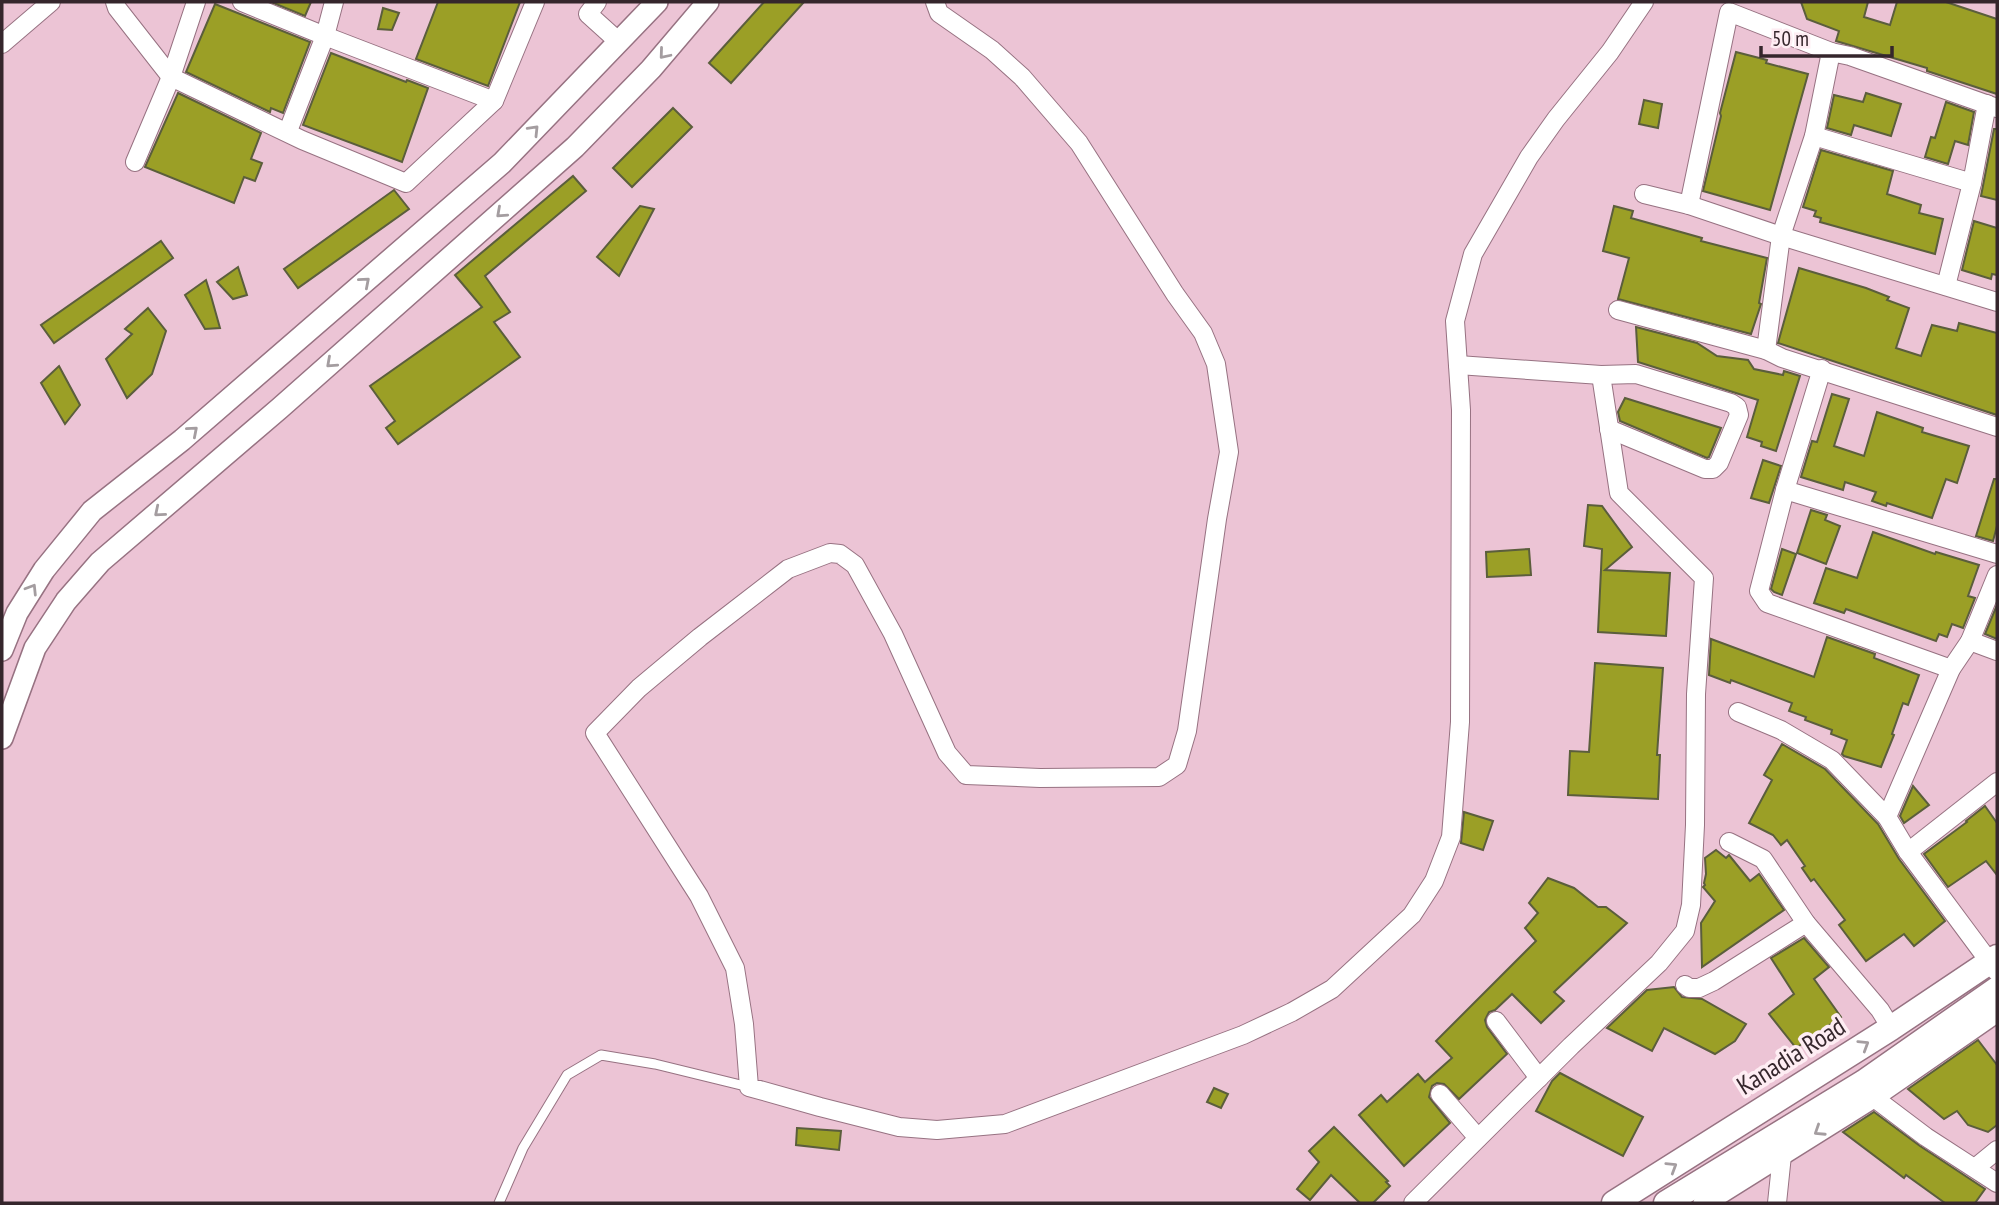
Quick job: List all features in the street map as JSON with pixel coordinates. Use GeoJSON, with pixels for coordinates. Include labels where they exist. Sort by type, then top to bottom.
{"type":"FeatureCollection","features":[{"type":"Feature","properties":{"kind":"main road","name":"Kanadia Road"},"geometry":{"type":"LineString","coordinates":[[1614,1203],[1995,963]]}},
{"type":"Feature","properties":{"kind":"main road"},"geometry":{"type":"LineString","coordinates":[[1666,1203],[1780,1145],[1868,1089],[1947,1036],[1997,989]]}},
{"type":"Feature","properties":{"kind":"street"},"geometry":{"type":"LineString","coordinates":[[2,44],[51,2]]}},
{"type":"Feature","properties":{"kind":"street"},"geometry":{"type":"LineString","coordinates":[[115,2],[171,77],[302,140],[406,183],[494,101],[535,2]]}},
{"type":"Feature","properties":{"kind":"street"},"geometry":{"type":"LineString","coordinates":[[135,162],[171,77],[196,2]]}},
{"type":"Feature","properties":{"kind":"street"},"geometry":{"type":"LineString","coordinates":[[242,2],[494,101]]}},
{"type":"Feature","properties":{"kind":"street"},"geometry":{"type":"LineString","coordinates":[[288,131],[325,36],[334,2]]}},
{"type":"Feature","properties":{"kind":"street"},"geometry":{"type":"LineString","coordinates":[[597,2],[588,14],[619,42]]}},
{"type":"Feature","properties":{"kind":"street"},"geometry":{"type":"LineString","coordinates":[[2,650],[17,613],[44,570],[92,511],[182,440],[502,163],[657,2]]}},
{"type":"Feature","properties":{"kind":"street"},"geometry":{"type":"LineString","coordinates":[[2,738],[35,648],[66,601],[100,562],[281,408],[575,147],[651,69],[708,2]]}},
{"type":"Feature","properties":{"kind":"street"},"geometry":{"type":"LineString","coordinates":[[935,2],[940,13],[992,50],[1022,77],[1079,144],[1203,333],[1216,364],[1229,452],[1187,730],[1177,765],[1159,776],[1040,778],[967,775],[947,753],[893,634],[855,565],[840,554],[830,552],[789,569],[700,637],[639,688],[595,733],[699,896],[735,968],[744,1024],[749,1087],[900,1127],[937,1130],[1005,1124],[1243,1035],[1332,989],[1412,915],[1433,881],[1451,837],[1460,722],[1461,410],[1455,320],[1474,254],[1529,158],[1556,119],[1610,52],[1644,2]]}},
{"type":"Feature","properties":{"kind":"street"},"geometry":{"type":"LineString","coordinates":[[1689,205],[1729,12],[1831,52],[1850,56],[1992,106],[1947,286]]}},
{"type":"Feature","properties":{"kind":"street"},"geometry":{"type":"LineString","coordinates":[[1766,349],[1781,236],[1814,136],[1831,52]]}},
{"type":"Feature","properties":{"kind":"street"},"geometry":{"type":"LineString","coordinates":[[1814,136],[1972,183]]}},
{"type":"Feature","properties":{"kind":"street"},"geometry":{"type":"LineString","coordinates":[[1644,194],[1689,205],[1997,302]]}},
{"type":"Feature","properties":{"kind":"street"},"geometry":{"type":"LineString","coordinates":[[1618,310],[1766,349],[1782,358],[1997,426]]}},
{"type":"Feature","properties":{"kind":"street"},"geometry":{"type":"LineString","coordinates":[[1458,365],[1601,375],[1636,374],[1731,403],[1737,407],[1739,415],[1719,463],[1713,469],[1609,429]]}},
{"type":"Feature","properties":{"kind":"street"},"geometry":{"type":"LineString","coordinates":[[1822,369],[1785,490],[1759,591],[1767,603],[1951,669]]}},
{"type":"Feature","properties":{"kind":"street"},"geometry":{"type":"LineString","coordinates":[[1413,1203],[1659,963],[1685,931],[1691,905],[1695,825],[1696,694],[1704,578],[1619,493],[1601,375]]}},
{"type":"Feature","properties":{"kind":"street"},"geometry":{"type":"LineString","coordinates":[[1785,490],[1997,554]]}},
{"type":"Feature","properties":{"kind":"street"},"geometry":{"type":"LineString","coordinates":[[1887,817],[1951,669],[1970,640],[1997,575]]}},
{"type":"Feature","properties":{"kind":"street"},"geometry":{"type":"LineString","coordinates":[[1970,640],[1997,651]]}},
{"type":"Feature","properties":{"kind":"street"},"geometry":{"type":"LineString","coordinates":[[1738,712],[1781,730],[1832,760],[1887,817],[1908,852],[1995,963]]}},
{"type":"Feature","properties":{"kind":"street"},"geometry":{"type":"LineString","coordinates":[[1908,852],[1997,782]]}},
{"type":"Feature","properties":{"kind":"street"},"geometry":{"type":"LineString","coordinates":[[1729,842],[1763,859],[1806,923],[1880,1010],[1891,1028]]}},
{"type":"Feature","properties":{"kind":"street"},"geometry":{"type":"LineString","coordinates":[[1685,985],[1699,988],[1714,981],[1806,923]]}},
{"type":"Feature","properties":{"kind":"street"},"geometry":{"type":"LineString","coordinates":[[1947,1036],[1997,1011]]}},
{"type":"Feature","properties":{"kind":"street"},"geometry":{"type":"LineString","coordinates":[[1496,1021],[1539,1078]]}},
{"type":"Feature","properties":{"kind":"street"},"geometry":{"type":"LineString","coordinates":[[1868,1089],[1926,1137],[1997,1183]]}},
{"type":"Feature","properties":{"kind":"street"},"geometry":{"type":"LineString","coordinates":[[1440,1094],[1478,1138]]}},
{"type":"Feature","properties":{"kind":"street"},"geometry":{"type":"LineString","coordinates":[[1704,1203],[1780,1145]]}},
{"type":"Feature","properties":{"kind":"street"},"geometry":{"type":"LineString","coordinates":[[1777,1203],[1780,1145]]}},
{"type":"Feature","properties":{"kind":"street"},"geometry":{"type":"LineString","coordinates":[[1975,1168],[1997,1150]]}},
{"type":"Feature","properties":{"kind":"lane"},"geometry":{"type":"LineString","coordinates":[[499,1203],[523,1148],[567,1075],[601,1055],[655,1064],[749,1087]]}},
{"type":"Feature","properties":{"kind":"building"},"geometry":{"type":"Polygon","coordinates":[[[271,2],[311,2],[305,16],[271,2]]]}},
{"type":"Feature","properties":{"kind":"building"},"geometry":{"type":"Polygon","coordinates":[[[438,2],[520,2],[488,86],[416,59],[438,2]]]}},
{"type":"Feature","properties":{"kind":"building"},"geometry":{"type":"Polygon","coordinates":[[[764,2],[804,2],[731,83],[709,63],[764,2]]]}},
{"type":"Feature","properties":{"kind":"building"},"geometry":{"type":"Polygon","coordinates":[[[1801,2],[1868,2],[1864,17],[1890,25],[1897,2],[1946,2],[1997,19],[1997,94],[1927,71],[1927,68],[1836,41],[1839,31],[1807,19],[1801,2]]]}},
{"type":"Feature","properties":{"kind":"building"},"geometry":{"type":"Polygon","coordinates":[[[215,4],[310,42],[283,113],[271,108],[270,112],[186,72],[215,4]]]}},
{"type":"Feature","properties":{"kind":"building"},"geometry":{"type":"Polygon","coordinates":[[[383,8],[399,13],[392,30],[378,29],[383,8]]]}},
{"type":"Feature","properties":{"kind":"building"},"geometry":{"type":"Polygon","coordinates":[[[1736,52],[1808,74],[1770,210],[1703,191],[1736,52]]]}},
{"type":"Feature","properties":{"kind":"building"},"geometry":{"type":"Polygon","coordinates":[[[331,53],[428,88],[402,162],[303,125],[331,53]]]}},
{"type":"Feature","properties":{"kind":"building"},"geometry":{"type":"Polygon","coordinates":[[[178,93],[261,133],[251,159],[262,163],[255,181],[244,177],[234,203],[145,167],[178,93]]]}},
{"type":"Feature","properties":{"kind":"building"},"geometry":{"type":"Polygon","coordinates":[[[1866,93],[1901,104],[1891,136],[1854,125],[1851,135],[1827,128],[1834,95],[1863,102],[1866,93]]]}},
{"type":"Feature","properties":{"kind":"building"},"geometry":{"type":"Polygon","coordinates":[[[1644,100],[1662,104],[1658,128],[1639,124],[1644,100]]]}},
{"type":"Feature","properties":{"kind":"building"},"geometry":{"type":"Polygon","coordinates":[[[1946,102],[1974,112],[1968,145],[1955,141],[1948,164],[1925,157],[1931,137],[1935,138],[1946,102]]]}},
{"type":"Feature","properties":{"kind":"building"},"geometry":{"type":"Polygon","coordinates":[[[673,108],[692,127],[632,187],[613,168],[673,108]]]}},
{"type":"Feature","properties":{"kind":"building"},"geometry":{"type":"Polygon","coordinates":[[[1994,129],[1997,129],[1997,200],[1981,196],[1994,129]]]}},
{"type":"Feature","properties":{"kind":"building"},"geometry":{"type":"Polygon","coordinates":[[[1821,150],[1893,171],[1887,194],[1921,205],[1919,213],[1943,219],[1935,254],[1820,222],[1821,218],[1814,216],[1816,211],[1803,207],[1821,150]]]}},
{"type":"Feature","properties":{"kind":"building"},"geometry":{"type":"Polygon","coordinates":[[[573,176],[586,191],[485,276],[510,312],[494,322],[520,357],[398,444],[386,428],[395,421],[370,386],[482,307],[455,275],[573,176]]]}},
{"type":"Feature","properties":{"kind":"building"},"geometry":{"type":"Polygon","coordinates":[[[394,190],[409,209],[298,288],[284,269],[394,190]]]}},
{"type":"Feature","properties":{"kind":"building"},"geometry":{"type":"Polygon","coordinates":[[[640,206],[654,209],[619,276],[597,257],[640,206]]]}},
{"type":"Feature","properties":{"kind":"building"},"geometry":{"type":"Polygon","coordinates":[[[1614,206],[1633,211],[1631,218],[1702,238],[1701,241],[1767,258],[1759,303],[1761,304],[1751,334],[1618,299],[1629,258],[1603,251],[1614,206]]]}},
{"type":"Feature","properties":{"kind":"building"},"geometry":{"type":"Polygon","coordinates":[[[1974,221],[1997,228],[1997,275],[1992,274],[1991,279],[1962,270],[1974,221]]]}},
{"type":"Feature","properties":{"kind":"building"},"geometry":{"type":"Polygon","coordinates":[[[161,241],[173,258],[54,343],[41,325],[161,241]]]}},
{"type":"Feature","properties":{"kind":"building"},"geometry":{"type":"Polygon","coordinates":[[[238,267],[247,295],[233,299],[217,282],[238,267]]]}},
{"type":"Feature","properties":{"kind":"building"},"geometry":{"type":"Polygon","coordinates":[[[1799,268],[1866,288],[1909,308],[1896,348],[1921,356],[1932,325],[1957,331],[1959,323],[1997,333],[1997,415],[1778,343],[1799,268]]]}},
{"type":"Feature","properties":{"kind":"building"},"geometry":{"type":"Polygon","coordinates":[[[206,280],[220,328],[205,329],[185,295],[206,280]]]}},
{"type":"Feature","properties":{"kind":"building"},"geometry":{"type":"Polygon","coordinates":[[[148,308],[166,331],[152,374],[127,398],[106,359],[132,334],[125,329],[148,308]]]}},
{"type":"Feature","properties":{"kind":"building"},"geometry":{"type":"Polygon","coordinates":[[[1636,327],[1697,343],[1717,356],[1748,360],[1754,369],[1783,375],[1784,371],[1800,376],[1776,451],[1747,437],[1758,400],[1638,362],[1636,327]]]}},
{"type":"Feature","properties":{"kind":"building"},"geometry":{"type":"Polygon","coordinates":[[[59,366],[80,405],[65,424],[41,383],[59,366]]]}},
{"type":"Feature","properties":{"kind":"building"},"geometry":{"type":"Polygon","coordinates":[[[1832,394],[1849,399],[1834,446],[1864,456],[1877,412],[1923,428],[1922,432],[1969,446],[1957,483],[1946,479],[1932,518],[1887,503],[1886,506],[1872,501],[1876,492],[1845,482],[1843,490],[1801,477],[1812,441],[1817,442],[1832,394]]]}},
{"type":"Feature","properties":{"kind":"building"},"geometry":{"type":"Polygon","coordinates":[[[1625,398],[1721,428],[1709,457],[1620,421],[1618,412],[1625,398]]]}},
{"type":"Feature","properties":{"kind":"building"},"geometry":{"type":"Polygon","coordinates":[[[1763,460],[1781,466],[1769,503],[1751,498],[1763,460]]]}},
{"type":"Feature","properties":{"kind":"building"},"geometry":{"type":"Polygon","coordinates":[[[1994,479],[1997,479],[1997,526],[1993,541],[1976,536],[1994,479]]]}},
{"type":"Feature","properties":{"kind":"building"},"geometry":{"type":"Polygon","coordinates":[[[1588,505],[1602,506],[1632,547],[1605,570],[1670,573],[1666,636],[1598,632],[1602,549],[1584,546],[1588,505]]]}},
{"type":"Feature","properties":{"kind":"building"},"geometry":{"type":"Polygon","coordinates":[[[1811,510],[1827,515],[1825,520],[1840,526],[1826,564],[1797,553],[1811,510]]]}},
{"type":"Feature","properties":{"kind":"building"},"geometry":{"type":"Polygon","coordinates":[[[1873,532],[1935,554],[1936,552],[1979,565],[1968,596],[1975,598],[1963,628],[1952,624],[1947,637],[1939,634],[1936,641],[1846,609],[1844,613],[1814,603],[1826,568],[1857,578],[1873,532]]]}},
{"type":"Feature","properties":{"kind":"building"},"geometry":{"type":"Polygon","coordinates":[[[1529,549],[1531,575],[1487,577],[1486,552],[1529,549]]]}},
{"type":"Feature","properties":{"kind":"building"},"geometry":{"type":"Polygon","coordinates":[[[1782,549],[1796,554],[1782,595],[1771,589],[1782,549]]]}},
{"type":"Feature","properties":{"kind":"building"},"geometry":{"type":"Polygon","coordinates":[[[1997,605],[1997,639],[1985,634],[1997,605]]]}},
{"type":"Feature","properties":{"kind":"building"},"geometry":{"type":"Polygon","coordinates":[[[1827,637],[1875,654],[1874,658],[1919,675],[1908,705],[1903,703],[1881,767],[1844,756],[1842,754],[1847,740],[1831,734],[1832,730],[1805,720],[1806,717],[1789,711],[1792,703],[1731,680],[1730,683],[1709,675],[1711,639],[1814,677],[1827,637]]]}},
{"type":"Feature","properties":{"kind":"building"},"geometry":{"type":"Polygon","coordinates":[[[1595,663],[1663,668],[1657,755],[1660,755],[1658,799],[1568,795],[1570,751],[1589,752],[1595,663]]]}},
{"type":"Feature","properties":{"kind":"building"},"geometry":{"type":"Polygon","coordinates":[[[1782,744],[1825,769],[1878,824],[1899,859],[1945,921],[1914,946],[1904,934],[1866,961],[1839,925],[1845,920],[1814,879],[1811,881],[1802,868],[1805,866],[1787,840],[1781,845],[1773,835],[1749,823],[1772,780],[1764,775],[1782,744]]]}},
{"type":"Feature","properties":{"kind":"building"},"geometry":{"type":"Polygon","coordinates":[[[1913,786],[1929,805],[1904,823],[1900,816],[1913,786]]]}},
{"type":"Feature","properties":{"kind":"building"},"geometry":{"type":"Polygon","coordinates":[[[1985,806],[1997,823],[1997,875],[1986,861],[1948,887],[1924,854],[1985,806]]]}},
{"type":"Feature","properties":{"kind":"building"},"geometry":{"type":"Polygon","coordinates":[[[1464,812],[1493,821],[1483,850],[1461,843],[1464,812]]]}},
{"type":"Feature","properties":{"kind":"building"},"geometry":{"type":"Polygon","coordinates":[[[1716,850],[1726,858],[1729,855],[1750,881],[1759,874],[1784,910],[1702,967],[1701,923],[1715,901],[1703,887],[1705,858],[1716,850]]]}},
{"type":"Feature","properties":{"kind":"building"},"geometry":{"type":"Polygon","coordinates":[[[1548,878],[1574,888],[1598,907],[1606,907],[1627,923],[1554,992],[1564,1001],[1541,1023],[1512,994],[1495,1010],[1489,1012],[1485,1020],[1487,1027],[1507,1054],[1459,1099],[1444,1084],[1437,1083],[1432,1086],[1429,1097],[1450,1123],[1404,1166],[1359,1115],[1381,1095],[1387,1102],[1418,1074],[1425,1082],[1452,1058],[1436,1041],[1536,941],[1525,928],[1538,913],[1529,903],[1548,878]]]}},
{"type":"Feature","properties":{"kind":"building"},"geometry":{"type":"Polygon","coordinates":[[[1804,938],[1829,967],[1814,979],[1841,1017],[1796,1048],[1769,1014],[1794,994],[1771,958],[1804,938]]]}},
{"type":"Feature","properties":{"kind":"building"},"geometry":{"type":"Polygon","coordinates":[[[1674,987],[1682,997],[1702,999],[1746,1024],[1735,1041],[1715,1054],[1664,1028],[1652,1051],[1607,1028],[1647,990],[1674,987]]]}},
{"type":"Feature","properties":{"kind":"building"},"geometry":{"type":"Polygon","coordinates":[[[1978,1040],[1997,1065],[1997,1125],[1988,1132],[1968,1125],[1957,1111],[1944,1119],[1908,1089],[1978,1040]]]}},
{"type":"Feature","properties":{"kind":"building"},"geometry":{"type":"Polygon","coordinates":[[[1560,1073],[1643,1117],[1623,1156],[1536,1111],[1552,1081],[1560,1073]]]}},
{"type":"Feature","properties":{"kind":"building"},"geometry":{"type":"Polygon","coordinates":[[[1214,1088],[1228,1094],[1221,1108],[1207,1102],[1214,1088]]]}},
{"type":"Feature","properties":{"kind":"building"},"geometry":{"type":"Polygon","coordinates":[[[1874,1112],[1985,1189],[1975,1203],[1945,1203],[1906,1175],[1904,1178],[1843,1132],[1874,1112]]]}},
{"type":"Feature","properties":{"kind":"building"},"geometry":{"type":"Polygon","coordinates":[[[1334,1127],[1388,1181],[1386,1182],[1390,1186],[1373,1203],[1360,1203],[1331,1175],[1310,1200],[1297,1189],[1319,1162],[1309,1151],[1334,1127]]]}},
{"type":"Feature","properties":{"kind":"building"},"geometry":{"type":"Polygon","coordinates":[[[797,1128],[841,1131],[839,1150],[796,1145],[797,1128]]]}}]}
